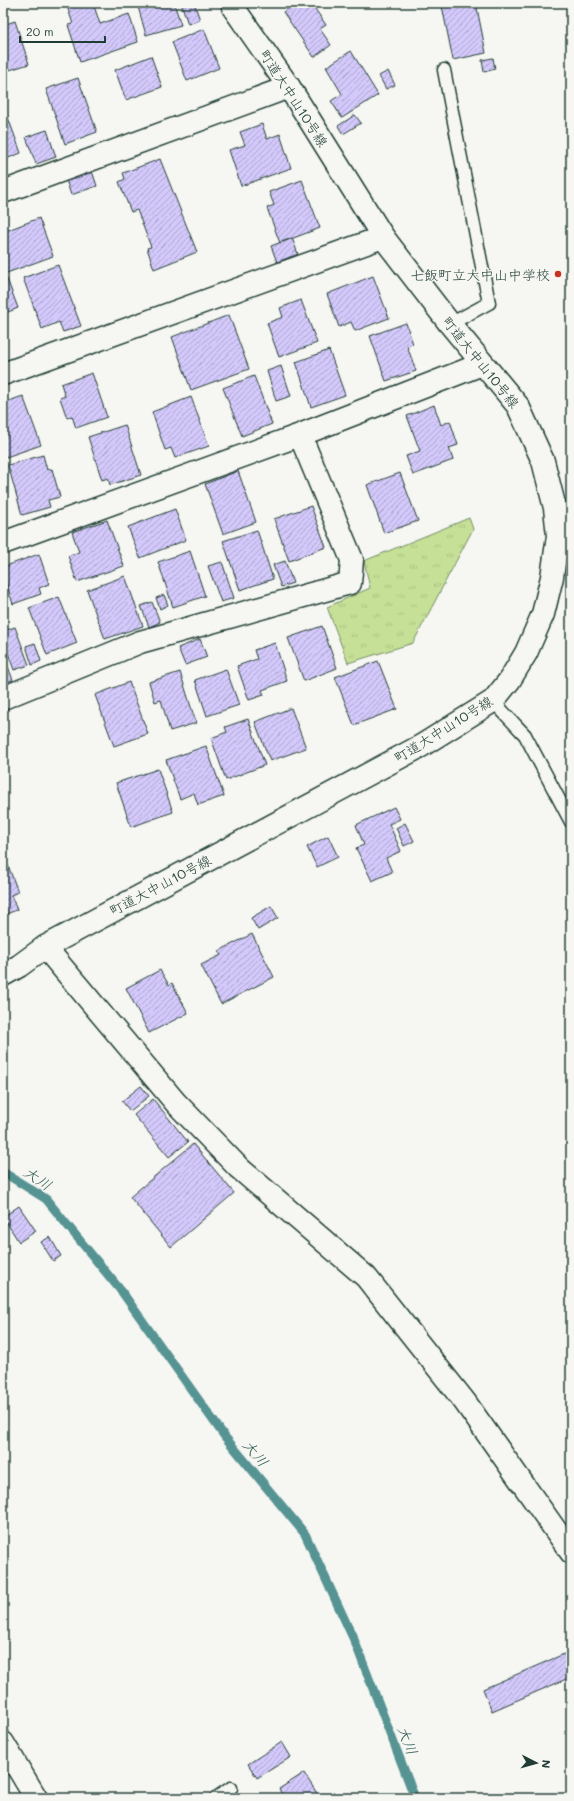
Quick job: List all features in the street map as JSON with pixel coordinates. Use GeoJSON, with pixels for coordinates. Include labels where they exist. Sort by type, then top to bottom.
{"type":"FeatureCollection","features":[{"type":"Feature","properties":{"kind":"street","name":"町道大中山10号線"},"geometry":{"type":"LineString","coordinates":[[3,975],[19,966],[44,947],[421,746],[493,701],[509,681],[526,653],[543,614],[564,538],[543,460],[518,406],[450,324],[383,237],[289,87],[233,4]]}},
{"type":"Feature","properties":{"kind":"street"},"geometry":{"type":"LineString","coordinates":[[3,192],[289,87]]}},
{"type":"Feature","properties":{"kind":"street"},"geometry":{"type":"LineString","coordinates":[[3,374],[383,237]]}},
{"type":"Feature","properties":{"kind":"street"},"geometry":{"type":"LineString","coordinates":[[3,543],[300,435],[482,364]]}},
{"type":"Feature","properties":{"kind":"street"},"geometry":{"type":"LineString","coordinates":[[3,698],[140,642],[350,583],[352,560],[300,435]]}},
{"type":"Feature","properties":{"kind":"street"},"geometry":{"type":"LineString","coordinates":[[44,947],[176,1103],[238,1168],[366,1277],[465,1402],[571,1552]]}},
{"type":"Feature","properties":{"kind":"street"},"geometry":{"type":"LineString","coordinates":[[3,1743],[36,1798]]}},
{"type":"Feature","properties":{"kind":"lane"},"geometry":{"type":"LineString","coordinates":[[444,70],[489,304],[450,324]]}},
{"type":"Feature","properties":{"kind":"lane"},"geometry":{"type":"LineString","coordinates":[[493,701],[524,736],[571,822]]}},
{"type":"Feature","properties":{"kind":"lane"},"geometry":{"type":"LineString","coordinates":[[216,1798],[231,1788]]}},
{"type":"Feature","properties":{"kind":"green space"},"geometry":{"type":"Polygon","coordinates":[[[469,518],[473,529],[413,643],[348,663],[327,607],[370,588],[364,561],[469,518]]]}},
{"type":"Feature","properties":{"kind":"building"},"geometry":{"type":"Polygon","coordinates":[[[66,3],[93,3],[100,24],[129,14],[138,42],[80,62],[68,25],[73,24],[66,3]]]}},
{"type":"Feature","properties":{"kind":"building"},"geometry":{"type":"Polygon","coordinates":[[[137,3],[174,3],[181,25],[146,35],[137,3]]]}},
{"type":"Feature","properties":{"kind":"building"},"geometry":{"type":"Polygon","coordinates":[[[181,3],[194,3],[200,20],[188,24],[181,3]]]}},
{"type":"Feature","properties":{"kind":"building"},"geometry":{"type":"Polygon","coordinates":[[[297,3],[311,3],[326,25],[320,29],[331,45],[314,57],[283,12],[297,3]]]}},
{"type":"Feature","properties":{"kind":"building"},"geometry":{"type":"Polygon","coordinates":[[[457,3],[476,3],[486,53],[453,60],[442,6],[457,3]]]}},
{"type":"Feature","properties":{"kind":"building"},"geometry":{"type":"Polygon","coordinates":[[[15,21],[29,64],[3,72],[3,25],[15,21]]]}},
{"type":"Feature","properties":{"kind":"building"},"geometry":{"type":"Polygon","coordinates":[[[204,29],[219,68],[187,81],[172,42],[204,29]]]}},
{"type":"Feature","properties":{"kind":"building"},"geometry":{"type":"Polygon","coordinates":[[[351,51],[378,95],[342,118],[331,101],[342,94],[326,67],[351,51]]]}},
{"type":"Feature","properties":{"kind":"building"},"geometry":{"type":"Polygon","coordinates":[[[151,56],[162,87],[126,100],[115,70],[151,56]]]}},
{"type":"Feature","properties":{"kind":"building"},"geometry":{"type":"Polygon","coordinates":[[[493,58],[495,69],[484,72],[482,60],[493,58]]]}},
{"type":"Feature","properties":{"kind":"building"},"geometry":{"type":"Polygon","coordinates":[[[388,71],[395,85],[386,89],[379,76],[388,71]]]}},
{"type":"Feature","properties":{"kind":"building"},"geometry":{"type":"Polygon","coordinates":[[[78,78],[97,132],[65,144],[46,89],[78,78]]]}},
{"type":"Feature","properties":{"kind":"building"},"geometry":{"type":"Polygon","coordinates":[[[3,104],[21,153],[3,160],[3,104]]]}},
{"type":"Feature","properties":{"kind":"building"},"geometry":{"type":"Polygon","coordinates":[[[355,115],[361,123],[343,134],[338,126],[355,115]]]}},
{"type":"Feature","properties":{"kind":"building"},"geometry":{"type":"Polygon","coordinates":[[[262,124],[267,139],[280,134],[291,168],[241,186],[229,150],[245,145],[240,132],[262,124]]]}},
{"type":"Feature","properties":{"kind":"building"},"geometry":{"type":"Polygon","coordinates":[[[47,130],[56,157],[36,164],[26,137],[47,130]]]}},
{"type":"Feature","properties":{"kind":"building"},"geometry":{"type":"Polygon","coordinates":[[[160,159],[197,252],[154,269],[147,248],[151,247],[137,210],[131,212],[119,182],[125,179],[123,173],[160,159]]]}},
{"type":"Feature","properties":{"kind":"building"},"geometry":{"type":"Polygon","coordinates":[[[92,171],[97,186],[71,195],[66,180],[92,171]]]}},
{"type":"Feature","properties":{"kind":"building"},"geometry":{"type":"Polygon","coordinates":[[[302,180],[320,228],[280,243],[267,208],[274,205],[269,192],[302,180]]]}},
{"type":"Feature","properties":{"kind":"building"},"geometry":{"type":"Polygon","coordinates":[[[39,218],[53,256],[4,274],[3,232],[39,218]]]}},
{"type":"Feature","properties":{"kind":"building"},"geometry":{"type":"Polygon","coordinates":[[[292,238],[298,254],[277,262],[271,246],[292,238]]]}},
{"type":"Feature","properties":{"kind":"building"},"geometry":{"type":"Polygon","coordinates":[[[58,265],[81,326],[63,332],[59,322],[42,329],[23,278],[58,265]]]}},
{"type":"Feature","properties":{"kind":"building"},"geometry":{"type":"Polygon","coordinates":[[[373,276],[389,318],[355,331],[351,322],[339,327],[327,294],[373,276]]]}},
{"type":"Feature","properties":{"kind":"building"},"geometry":{"type":"Polygon","coordinates":[[[7,279],[18,308],[8,312],[3,299],[3,281],[7,279]]]}},
{"type":"Feature","properties":{"kind":"building"},"geometry":{"type":"Polygon","coordinates":[[[301,300],[317,343],[279,357],[267,323],[283,317],[280,308],[301,300]]]}},
{"type":"Feature","properties":{"kind":"building"},"geometry":{"type":"Polygon","coordinates":[[[229,315],[249,369],[191,390],[172,337],[229,315]]]}},
{"type":"Feature","properties":{"kind":"building"},"geometry":{"type":"Polygon","coordinates":[[[406,323],[413,344],[407,346],[416,371],[386,381],[370,336],[406,323]]]}},
{"type":"Feature","properties":{"kind":"building"},"geometry":{"type":"Polygon","coordinates":[[[329,350],[345,395],[311,407],[296,362],[329,350]]]}},
{"type":"Feature","properties":{"kind":"building"},"geometry":{"type":"Polygon","coordinates":[[[281,366],[291,396],[276,401],[267,371],[281,366]]]}},
{"type":"Feature","properties":{"kind":"building"},"geometry":{"type":"Polygon","coordinates":[[[92,373],[107,417],[76,428],[72,416],[67,418],[60,398],[65,396],[61,384],[92,373]]]}},
{"type":"Feature","properties":{"kind":"building"},"geometry":{"type":"Polygon","coordinates":[[[254,376],[272,424],[242,436],[223,388],[254,376]]]}},
{"type":"Feature","properties":{"kind":"building"},"geometry":{"type":"Polygon","coordinates":[[[23,396],[41,445],[3,458],[3,403],[23,396]]]}},
{"type":"Feature","properties":{"kind":"building"},"geometry":{"type":"Polygon","coordinates":[[[191,397],[209,446],[175,458],[171,448],[165,450],[152,412],[191,397]]]}},
{"type":"Feature","properties":{"kind":"building"},"geometry":{"type":"Polygon","coordinates":[[[434,405],[441,425],[450,421],[458,445],[449,448],[453,460],[413,475],[406,456],[420,451],[407,416],[434,405]]]}},
{"type":"Feature","properties":{"kind":"building"},"geometry":{"type":"Polygon","coordinates":[[[125,425],[141,475],[110,485],[108,478],[102,480],[88,437],[125,425]]]}},
{"type":"Feature","properties":{"kind":"building"},"geometry":{"type":"Polygon","coordinates":[[[43,455],[47,470],[52,469],[60,497],[48,500],[50,507],[22,515],[8,465],[43,455]]]}},
{"type":"Feature","properties":{"kind":"building"},"geometry":{"type":"Polygon","coordinates":[[[238,471],[256,522],[223,534],[205,484],[238,471]]]}},
{"type":"Feature","properties":{"kind":"building"},"geometry":{"type":"Polygon","coordinates":[[[400,473],[418,521],[384,533],[367,485],[400,473]]]}},
{"type":"Feature","properties":{"kind":"building"},"geometry":{"type":"Polygon","coordinates":[[[311,506],[326,547],[289,561],[274,519],[311,506]]]}},
{"type":"Feature","properties":{"kind":"building"},"geometry":{"type":"Polygon","coordinates":[[[175,509],[186,540],[140,558],[128,527],[175,509]]]}},
{"type":"Feature","properties":{"kind":"building"},"geometry":{"type":"Polygon","coordinates":[[[107,520],[124,566],[77,582],[68,556],[79,552],[72,532],[107,520]]]}},
{"type":"Feature","properties":{"kind":"building"},"geometry":{"type":"Polygon","coordinates":[[[257,530],[273,579],[240,590],[223,541],[257,530]]]}},
{"type":"Feature","properties":{"kind":"building"},"geometry":{"type":"Polygon","coordinates":[[[190,551],[205,596],[173,607],[158,562],[190,551]]]}},
{"type":"Feature","properties":{"kind":"building"},"geometry":{"type":"Polygon","coordinates":[[[39,554],[49,584],[39,588],[41,594],[13,604],[3,573],[3,567],[39,554]]]}},
{"type":"Feature","properties":{"kind":"building"},"geometry":{"type":"Polygon","coordinates":[[[285,561],[293,583],[281,587],[273,565],[285,561]]]}},
{"type":"Feature","properties":{"kind":"building"},"geometry":{"type":"Polygon","coordinates":[[[222,562],[234,598],[221,602],[208,566],[222,562]]]}},
{"type":"Feature","properties":{"kind":"building"},"geometry":{"type":"Polygon","coordinates":[[[125,576],[143,626],[105,639],[87,590],[125,576]]]}},
{"type":"Feature","properties":{"kind":"building"},"geometry":{"type":"Polygon","coordinates":[[[164,595],[168,605],[160,609],[156,598],[164,595]]]}},
{"type":"Feature","properties":{"kind":"building"},"geometry":{"type":"Polygon","coordinates":[[[59,597],[77,643],[47,655],[29,608],[59,597]]]}},
{"type":"Feature","properties":{"kind":"building"},"geometry":{"type":"Polygon","coordinates":[[[152,602],[160,622],[149,627],[141,606],[152,602]]]}},
{"type":"Feature","properties":{"kind":"building"},"geometry":{"type":"Polygon","coordinates":[[[322,626],[337,668],[304,681],[288,638],[322,626]]]}},
{"type":"Feature","properties":{"kind":"building"},"geometry":{"type":"Polygon","coordinates":[[[15,627],[29,665],[14,670],[3,639],[3,631],[15,627]]]}},
{"type":"Feature","properties":{"kind":"building"},"geometry":{"type":"Polygon","coordinates":[[[200,639],[207,657],[185,665],[178,648],[200,639]]]}},
{"type":"Feature","properties":{"kind":"building"},"geometry":{"type":"Polygon","coordinates":[[[35,643],[41,661],[32,665],[26,646],[35,643]]]}},
{"type":"Feature","properties":{"kind":"building"},"geometry":{"type":"Polygon","coordinates":[[[275,643],[287,681],[262,690],[264,695],[249,700],[237,666],[257,659],[254,650],[275,643]]]}},
{"type":"Feature","properties":{"kind":"building"},"geometry":{"type":"Polygon","coordinates":[[[3,653],[13,680],[3,683],[3,653]]]}},
{"type":"Feature","properties":{"kind":"building"},"geometry":{"type":"Polygon","coordinates":[[[378,661],[397,709],[354,725],[335,677],[378,661]]]}},
{"type":"Feature","properties":{"kind":"building"},"geometry":{"type":"Polygon","coordinates":[[[226,669],[239,705],[207,716],[195,680],[226,669]]]}},
{"type":"Feature","properties":{"kind":"building"},"geometry":{"type":"Polygon","coordinates":[[[180,672],[196,723],[170,731],[161,700],[155,702],[149,682],[180,672]]]}},
{"type":"Feature","properties":{"kind":"building"},"geometry":{"type":"Polygon","coordinates":[[[129,682],[148,734],[114,746],[95,695],[129,682]]]}},
{"type":"Feature","properties":{"kind":"building"},"geometry":{"type":"Polygon","coordinates":[[[291,708],[306,748],[270,761],[255,722],[291,708]]]}},
{"type":"Feature","properties":{"kind":"building"},"geometry":{"type":"Polygon","coordinates":[[[248,719],[265,765],[226,780],[211,738],[227,732],[225,727],[248,719]]]}},
{"type":"Feature","properties":{"kind":"building"},"geometry":{"type":"Polygon","coordinates":[[[206,746],[224,796],[198,805],[194,793],[180,799],[166,760],[206,746]]]}},
{"type":"Feature","properties":{"kind":"building"},"geometry":{"type":"Polygon","coordinates":[[[158,769],[173,812],[131,827],[116,783],[158,769]]]}},
{"type":"Feature","properties":{"kind":"building"},"geometry":{"type":"Polygon","coordinates":[[[394,807],[400,819],[389,824],[401,851],[386,858],[392,872],[372,881],[356,848],[364,845],[356,825],[394,807]]]}},
{"type":"Feature","properties":{"kind":"building"},"geometry":{"type":"Polygon","coordinates":[[[405,823],[414,841],[404,846],[396,828],[405,823]]]}},
{"type":"Feature","properties":{"kind":"building"},"geometry":{"type":"Polygon","coordinates":[[[328,836],[338,857],[317,867],[307,847],[328,836]]]}},
{"type":"Feature","properties":{"kind":"building"},"geometry":{"type":"Polygon","coordinates":[[[3,852],[18,892],[11,895],[17,910],[3,915],[3,852]]]}},
{"type":"Feature","properties":{"kind":"building"},"geometry":{"type":"Polygon","coordinates":[[[271,906],[278,918],[258,930],[251,918],[271,906]]]}},
{"type":"Feature","properties":{"kind":"building"},"geometry":{"type":"Polygon","coordinates":[[[252,934],[274,977],[221,1004],[201,965],[221,955],[219,951],[252,934]]]}},
{"type":"Feature","properties":{"kind":"building"},"geometry":{"type":"Polygon","coordinates":[[[160,970],[169,985],[172,983],[188,1013],[149,1033],[126,988],[160,970]]]}},
{"type":"Feature","properties":{"kind":"building"},"geometry":{"type":"Polygon","coordinates":[[[141,1086],[149,1096],[130,1111],[122,1101],[141,1086]]]}},
{"type":"Feature","properties":{"kind":"building"},"geometry":{"type":"Polygon","coordinates":[[[153,1099],[188,1142],[169,1157],[134,1115],[153,1099]]]}},
{"type":"Feature","properties":{"kind":"building"},"geometry":{"type":"Polygon","coordinates":[[[193,1144],[234,1193],[171,1247],[130,1197],[193,1144]]]}},
{"type":"Feature","properties":{"kind":"building"},"geometry":{"type":"Polygon","coordinates":[[[19,1206],[36,1231],[19,1242],[3,1217],[19,1206]]]}},
{"type":"Feature","properties":{"kind":"building"},"geometry":{"type":"Polygon","coordinates":[[[50,1237],[61,1256],[53,1261],[41,1242],[50,1237]]]}},
{"type":"Feature","properties":{"kind":"building"},"geometry":{"type":"Polygon","coordinates":[[[571,1651],[571,1677],[492,1711],[483,1689],[571,1651]]]}},
{"type":"Feature","properties":{"kind":"building"},"geometry":{"type":"Polygon","coordinates":[[[282,1742],[291,1757],[257,1778],[248,1764],[282,1742]]]}},
{"type":"Feature","properties":{"kind":"building"},"geometry":{"type":"Polygon","coordinates":[[[304,1773],[320,1798],[284,1798],[279,1789],[304,1773]]]}},
{"type":"Feature","properties":{"kind":"waterway","name":"大川"},"geometry":{"type":"LineString","coordinates":[[3,1172],[46,1199],[122,1292],[225,1437],[305,1534],[355,1642],[415,1798]]}},
{"type":"Feature","properties":{"kind":"place","name":"七飯町立大中山中学校"},"geometry":{"type":"Point","coordinates":[558,274]}}]}
